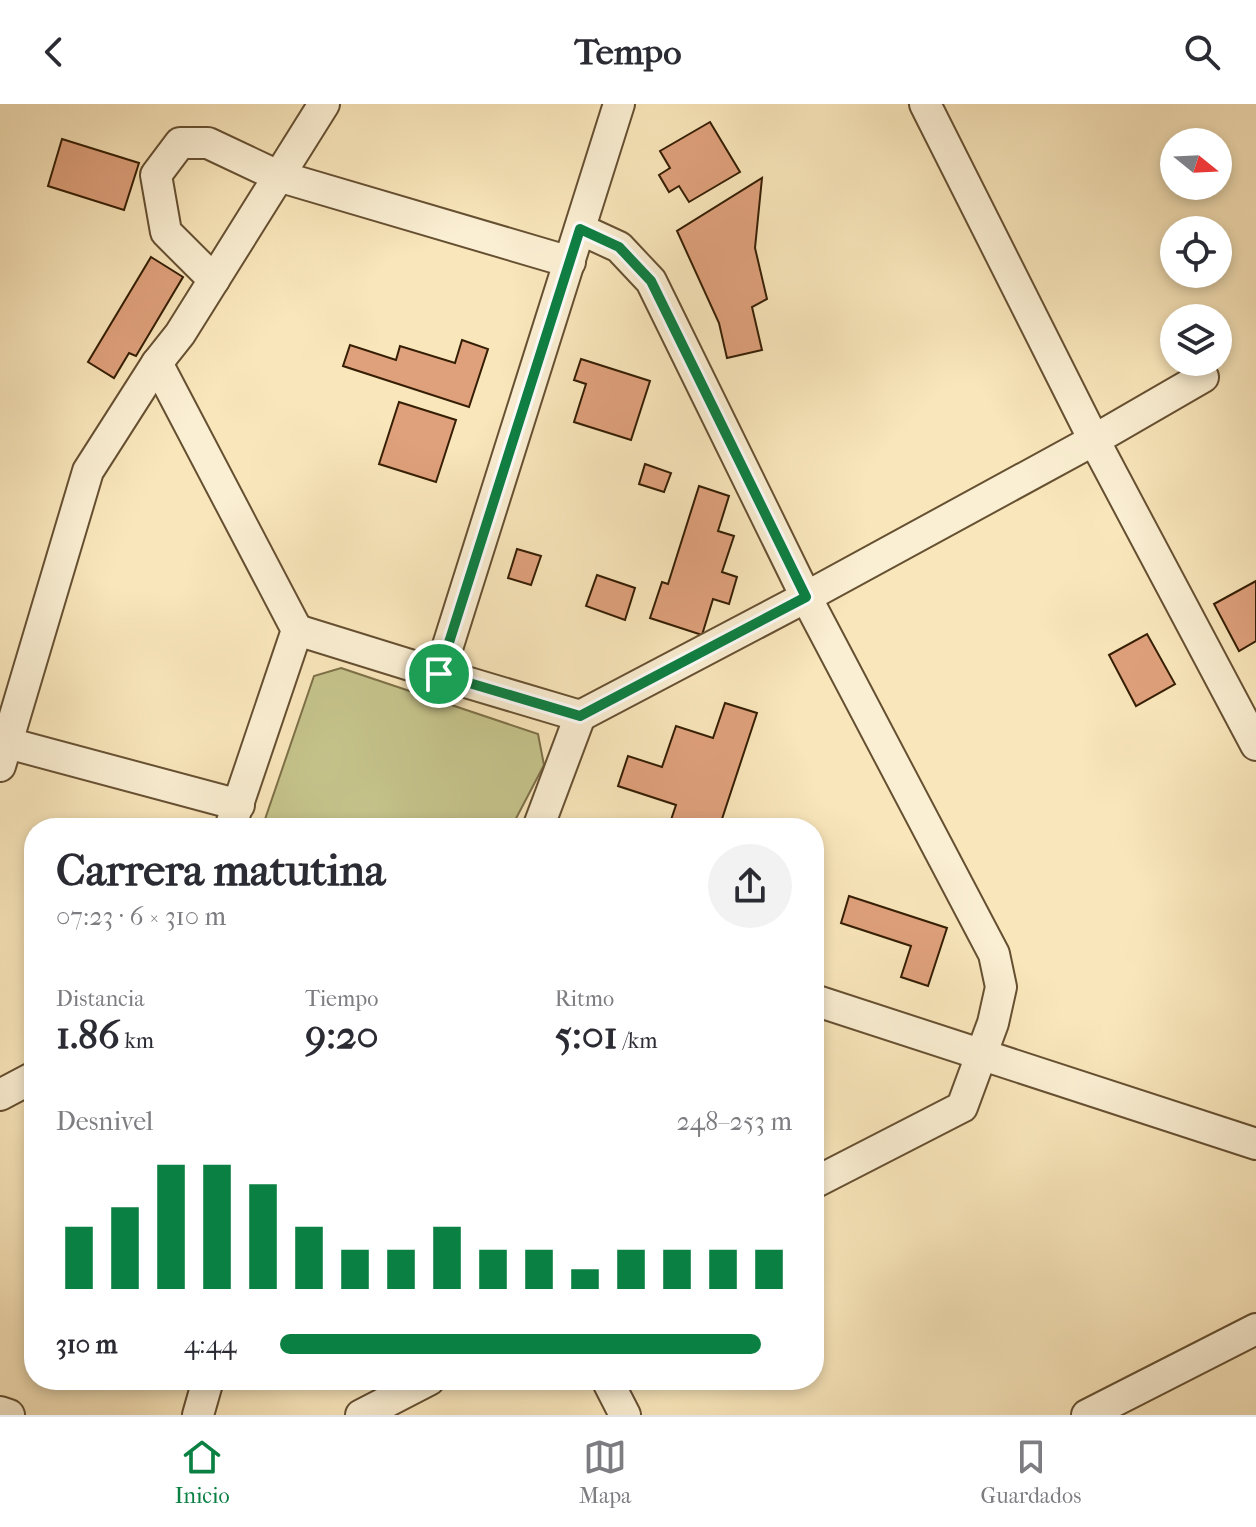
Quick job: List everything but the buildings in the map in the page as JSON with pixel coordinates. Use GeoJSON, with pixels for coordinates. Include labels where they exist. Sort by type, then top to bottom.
{"type":"FeatureCollection","features":[{"type":"Feature","properties":{"kind":"street"},"geometry":{"type":"LineString","coordinates":[[297,630],[234,817],[2,750],[88,471],[157,363],[180,334],[324,104]]}},
{"type":"Feature","properties":{"kind":"street"},"geometry":{"type":"LineString","coordinates":[[439,674],[619,104]]}},
{"type":"Feature","properties":{"kind":"street"},"geometry":{"type":"LineString","coordinates":[[925,104],[1094,440],[1256,745]]}},
{"type":"Feature","properties":{"kind":"street"},"geometry":{"type":"LineString","coordinates":[[214,280],[166,232],[156,175],[180,143],[208,143],[278,176],[570,262]]}},
{"type":"Feature","properties":{"kind":"street"},"geometry":{"type":"LineString","coordinates":[[580,229],[619,247],[651,281],[806,597],[994,954],[1001,987],[993,1023],[962,1107],[824,1178]]}},
{"type":"Feature","properties":{"kind":"street"},"geometry":{"type":"LineString","coordinates":[[157,363],[297,630],[580,716]]}},
{"type":"Feature","properties":{"kind":"street"},"geometry":{"type":"LineString","coordinates":[[542,818],[580,716],[806,597],[1203,377]]}},
{"type":"Feature","properties":{"kind":"street"},"geometry":{"type":"LineString","coordinates":[[824,1003],[1256,1144]]}},
{"type":"Feature","properties":{"kind":"street"},"geometry":{"type":"LineString","coordinates":[[0,1095],[24,1082]]}},
{"type":"Feature","properties":{"kind":"street"},"geometry":{"type":"LineString","coordinates":[[1087,1415],[1256,1329]]}},
{"type":"Feature","properties":{"kind":"street"},"geometry":{"type":"LineString","coordinates":[[198,1415],[205,1390]]}},
{"type":"Feature","properties":{"kind":"street"},"geometry":{"type":"LineString","coordinates":[[361,1415],[410,1390]]}},
{"type":"Feature","properties":{"kind":"street"},"geometry":{"type":"LineString","coordinates":[[612,1390],[625,1415]]}},
{"type":"Feature","properties":{"kind":"street"},"geometry":{"type":"LineString","coordinates":[[0,1412],[9,1415]]}},
{"type":"Feature","properties":{"kind":"shaded area"},"geometry":{"type":"Polygon","coordinates":[[[341,668],[538,734],[544,765],[516,818],[265,818],[314,676],[341,668]]]}},
{"type":"Feature","properties":{"kind":"route"},"geometry":{"type":"LineString","coordinates":[[580,229],[619,247],[651,281],[806,597],[580,716],[439,674],[580,229]]}}]}
